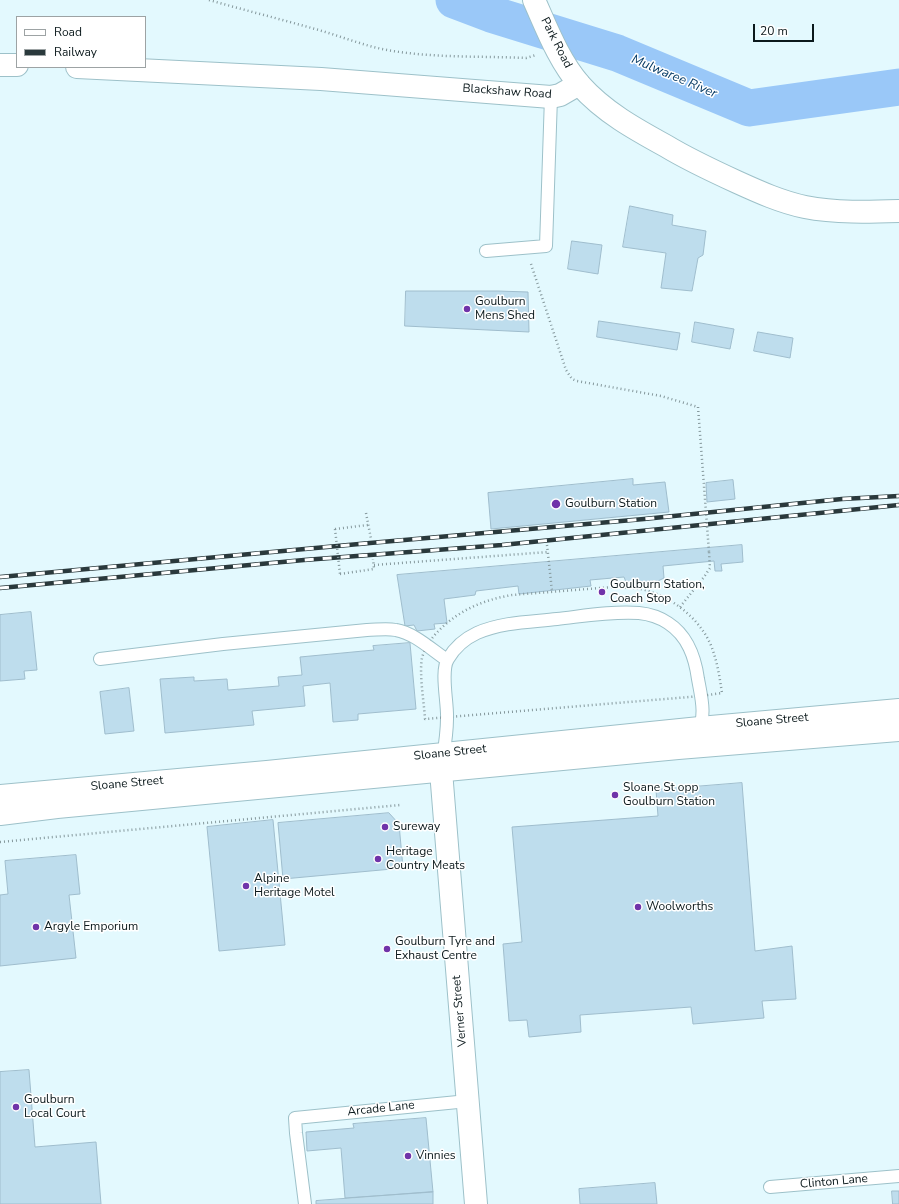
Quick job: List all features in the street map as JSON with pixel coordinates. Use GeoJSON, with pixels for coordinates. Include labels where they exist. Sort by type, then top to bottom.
{"type":"FeatureCollection","features":[{"type":"Feature","properties":{"kind":"street","name":"Park Road"},"geometry":{"type":"LineString","coordinates":[[534,0],[549,52],[579,84]]}},
{"type":"Feature","properties":{"kind":"street"},"geometry":{"type":"LineString","coordinates":[[0,65],[16,65]]}},
{"type":"Feature","properties":{"kind":"street","name":"Blackshaw Road"},"geometry":{"type":"LineString","coordinates":[[98,68],[321,79],[551,97],[563,93],[579,84]]}},
{"type":"Feature","properties":{"kind":"street"},"geometry":{"type":"LineString","coordinates":[[579,84],[592,98],[626,124],[698,164],[781,201],[805,207],[830,210],[856,212],[899,211]]}},
{"type":"Feature","properties":{"kind":"street","name":"Sloane Street"},"geometry":{"type":"LineString","coordinates":[[0,814],[443,762],[586,740],[701,710],[730,725],[899,710]]}},
{"type":"Feature","properties":{"kind":"street","name":"Sloane Street"},"geometry":{"type":"LineString","coordinates":[[0,796],[267,772],[678,748],[899,730]]}},
{"type":"Feature","properties":{"kind":"street","name":"Verner Street"},"geometry":{"type":"LineString","coordinates":[[443,762],[476,1204]]}},
{"type":"Feature","properties":{"kind":"lane"},"geometry":{"type":"LineString","coordinates":[[486,251],[546,246],[551,97]]}},
{"type":"Feature","properties":{"kind":"lane"},"geometry":{"type":"LineString","coordinates":[[443,762],[447,718],[445,678],[446,660],[454,648],[476,634],[503,625],[601,614],[640,613],[654,616],[667,622],[677,630],[684,637],[692,650],[696,663],[701,710],[696,734],[678,748]]}},
{"type":"Feature","properties":{"kind":"lane"},"geometry":{"type":"LineString","coordinates":[[100,659],[222,644],[391,629],[407,634],[446,660]]}},
{"type":"Feature","properties":{"kind":"lane","name":"Arcade Lane"},"geometry":{"type":"LineString","coordinates":[[305,1204],[295,1118],[468,1101]]}},
{"type":"Feature","properties":{"kind":"lane","name":"Clinton Lane"},"geometry":{"type":"LineString","coordinates":[[770,1187],[899,1176]]}},
{"type":"Feature","properties":{"kind":"path"},"geometry":{"type":"LineString","coordinates":[[210,0],[377,48],[393,51],[439,56],[526,58],[549,52]]}},
{"type":"Feature","properties":{"kind":"path"},"geometry":{"type":"LineString","coordinates":[[661,396],[698,407],[710,568],[680,608]]}},
{"type":"Feature","properties":{"kind":"path"},"geometry":{"type":"LineString","coordinates":[[366,513],[371,539]]}},
{"type":"Feature","properties":{"kind":"path"},"geometry":{"type":"LineString","coordinates":[[368,525],[335,529],[340,574],[374,570],[373,559]]}},
{"type":"Feature","properties":{"kind":"path"},"geometry":{"type":"LineString","coordinates":[[547,545],[552,591]]}},
{"type":"Feature","properties":{"kind":"path"},"geometry":{"type":"LineString","coordinates":[[374,565],[548,552]]}},
{"type":"Feature","properties":{"kind":"path"},"geometry":{"type":"LineString","coordinates":[[425,719],[701,710],[722,693]]}},
{"type":"Feature","properties":{"kind":"path"},"geometry":{"type":"LineString","coordinates":[[0,842],[400,805]]}},
{"type":"Feature","properties":{"kind":"building"},"geometry":{"type":"Polygon","coordinates":[[[630,206],[673,215],[672,225],[706,231],[703,255],[698,258],[692,291],[661,288],[666,253],[623,247],[630,206]]]}},
{"type":"Feature","properties":{"kind":"building"},"geometry":{"type":"Polygon","coordinates":[[[572,241],[602,245],[598,274],[568,269],[572,241]]]}},
{"type":"Feature","properties":{"kind":"building","name":"Goulburn Mens Shed"},"geometry":{"type":"Polygon","coordinates":[[[406,291],[528,292],[529,332],[405,326],[406,291]]]}},
{"type":"Feature","properties":{"kind":"building"},"geometry":{"type":"Polygon","coordinates":[[[599,321],[680,333],[677,350],[597,337],[599,321]]]}},
{"type":"Feature","properties":{"kind":"building"},"geometry":{"type":"Polygon","coordinates":[[[695,322],[734,329],[730,349],[692,342],[695,322]]]}},
{"type":"Feature","properties":{"kind":"building"},"geometry":{"type":"Polygon","coordinates":[[[758,332],[793,338],[790,358],[754,351],[758,332]]]}},
{"type":"Feature","properties":{"kind":"building"},"geometry":{"type":"Polygon","coordinates":[[[633,479],[633,485],[665,482],[669,512],[491,529],[488,493],[633,479]]]}},
{"type":"Feature","properties":{"kind":"building"},"geometry":{"type":"Polygon","coordinates":[[[733,480],[735,499],[707,502],[706,483],[733,480]]]}},
{"type":"Feature","properties":{"kind":"building"},"geometry":{"type":"Polygon","coordinates":[[[742,545],[743,562],[721,564],[722,571],[715,571],[714,561],[663,566],[664,578],[658,581],[626,582],[624,577],[590,580],[591,586],[519,594],[518,586],[476,591],[475,595],[444,599],[447,623],[434,624],[435,629],[417,631],[414,625],[405,626],[397,575],[742,545]]]}},
{"type":"Feature","properties":{"kind":"building"},"geometry":{"type":"Polygon","coordinates":[[[31,612],[37,670],[24,671],[25,679],[0,681],[0,615],[31,612]]]}},
{"type":"Feature","properties":{"kind":"building"},"geometry":{"type":"Polygon","coordinates":[[[410,643],[416,709],[358,714],[358,720],[333,722],[330,683],[303,686],[305,706],[252,711],[254,725],[165,733],[160,679],[194,677],[194,681],[227,679],[228,690],[279,686],[278,677],[302,675],[300,657],[374,650],[373,646],[410,643]]]}},
{"type":"Feature","properties":{"kind":"building"},"geometry":{"type":"Polygon","coordinates":[[[129,688],[134,731],[105,734],[100,692],[129,688]]]}},
{"type":"Feature","properties":{"kind":"building"},"geometry":{"type":"Polygon","coordinates":[[[742,783],[755,951],[792,946],[796,999],[762,1001],[764,1018],[693,1024],[691,1007],[580,1015],[581,1032],[529,1037],[527,1020],[509,1021],[503,944],[522,942],[512,827],[658,816],[656,790],[742,783]]]}},
{"type":"Feature","properties":{"kind":"building"},"geometry":{"type":"Polygon","coordinates":[[[389,813],[399,824],[403,868],[283,879],[278,823],[389,813]]]}},
{"type":"Feature","properties":{"kind":"building","name":"Alpine Heritage Motel"},"geometry":{"type":"Polygon","coordinates":[[[273,820],[285,945],[219,951],[207,827],[273,820]]]}},
{"type":"Feature","properties":{"kind":"building","name":"Argyle Emporium"},"geometry":{"type":"Polygon","coordinates":[[[76,855],[80,894],[69,895],[76,958],[0,966],[0,895],[8,894],[5,861],[76,855]]]}},
{"type":"Feature","properties":{"kind":"building","name":"Goulburn Local Court"},"geometry":{"type":"Polygon","coordinates":[[[29,1070],[35,1147],[96,1142],[101,1204],[0,1204],[0,1072],[29,1070]]]}},
{"type":"Feature","properties":{"kind":"building"},"geometry":{"type":"Polygon","coordinates":[[[426,1118],[433,1192],[345,1198],[341,1148],[307,1151],[306,1132],[354,1128],[353,1124],[426,1118]]]}},
{"type":"Feature","properties":{"kind":"building"},"geometry":{"type":"Polygon","coordinates":[[[655,1183],[657,1204],[580,1204],[579,1189],[655,1183]]]}},
{"type":"Feature","properties":{"kind":"building"},"geometry":{"type":"Polygon","coordinates":[[[892,1191],[899,1191],[899,1204],[893,1204],[892,1191]]]}},
{"type":"Feature","properties":{"kind":"building"},"geometry":{"type":"Polygon","coordinates":[[[433,1192],[433,1204],[316,1204],[316,1201],[433,1192]]]}},
{"type":"Feature","properties":{"kind":"waterway","name":"Mulwaree River"},"geometry":{"type":"LineString","coordinates":[[454,0],[491,14],[617,53],[749,108],[899,87]]}},
{"type":"Feature","properties":{"kind":"railway"},"geometry":{"type":"LineString","coordinates":[[0,577],[644,519],[842,499],[899,496]]}},
{"type":"Feature","properties":{"kind":"railway"},"geometry":{"type":"LineString","coordinates":[[0,588],[304,560],[502,545],[899,505]]}},
{"type":"Feature","properties":{"kind":"place","name":"Goulburn Mens Shed"},"geometry":{"type":"Point","coordinates":[467,309]}},
{"type":"Feature","properties":{"kind":"place","name":"Goulburn Station"},"geometry":{"type":"Point","coordinates":[556,504]}},
{"type":"Feature","properties":{"kind":"place","name":"Goulburn Station, Coach Stop"},"geometry":{"type":"Point","coordinates":[602,592]}},
{"type":"Feature","properties":{"kind":"place","name":"Sloane St opp Goulburn Station"},"geometry":{"type":"Point","coordinates":[615,795]}},
{"type":"Feature","properties":{"kind":"place","name":"Sureway"},"geometry":{"type":"Point","coordinates":[385,827]}},
{"type":"Feature","properties":{"kind":"place","name":"Heritage Country Meats"},"geometry":{"type":"Point","coordinates":[378,859]}},
{"type":"Feature","properties":{"kind":"place","name":"Alpine Heritage Motel"},"geometry":{"type":"Point","coordinates":[246,886]}},
{"type":"Feature","properties":{"kind":"place","name":"Woolworths"},"geometry":{"type":"Point","coordinates":[638,907]}},
{"type":"Feature","properties":{"kind":"place","name":"Argyle Emporium"},"geometry":{"type":"Point","coordinates":[36,927]}},
{"type":"Feature","properties":{"kind":"place","name":"Goulburn Tyre and Exhaust Centre"},"geometry":{"type":"Point","coordinates":[387,949]}},
{"type":"Feature","properties":{"kind":"place","name":"Goulburn Local Court"},"geometry":{"type":"Point","coordinates":[16,1107]}},
{"type":"Feature","properties":{"kind":"place","name":"Vinnies"},"geometry":{"type":"Point","coordinates":[408,1156]}}]}
